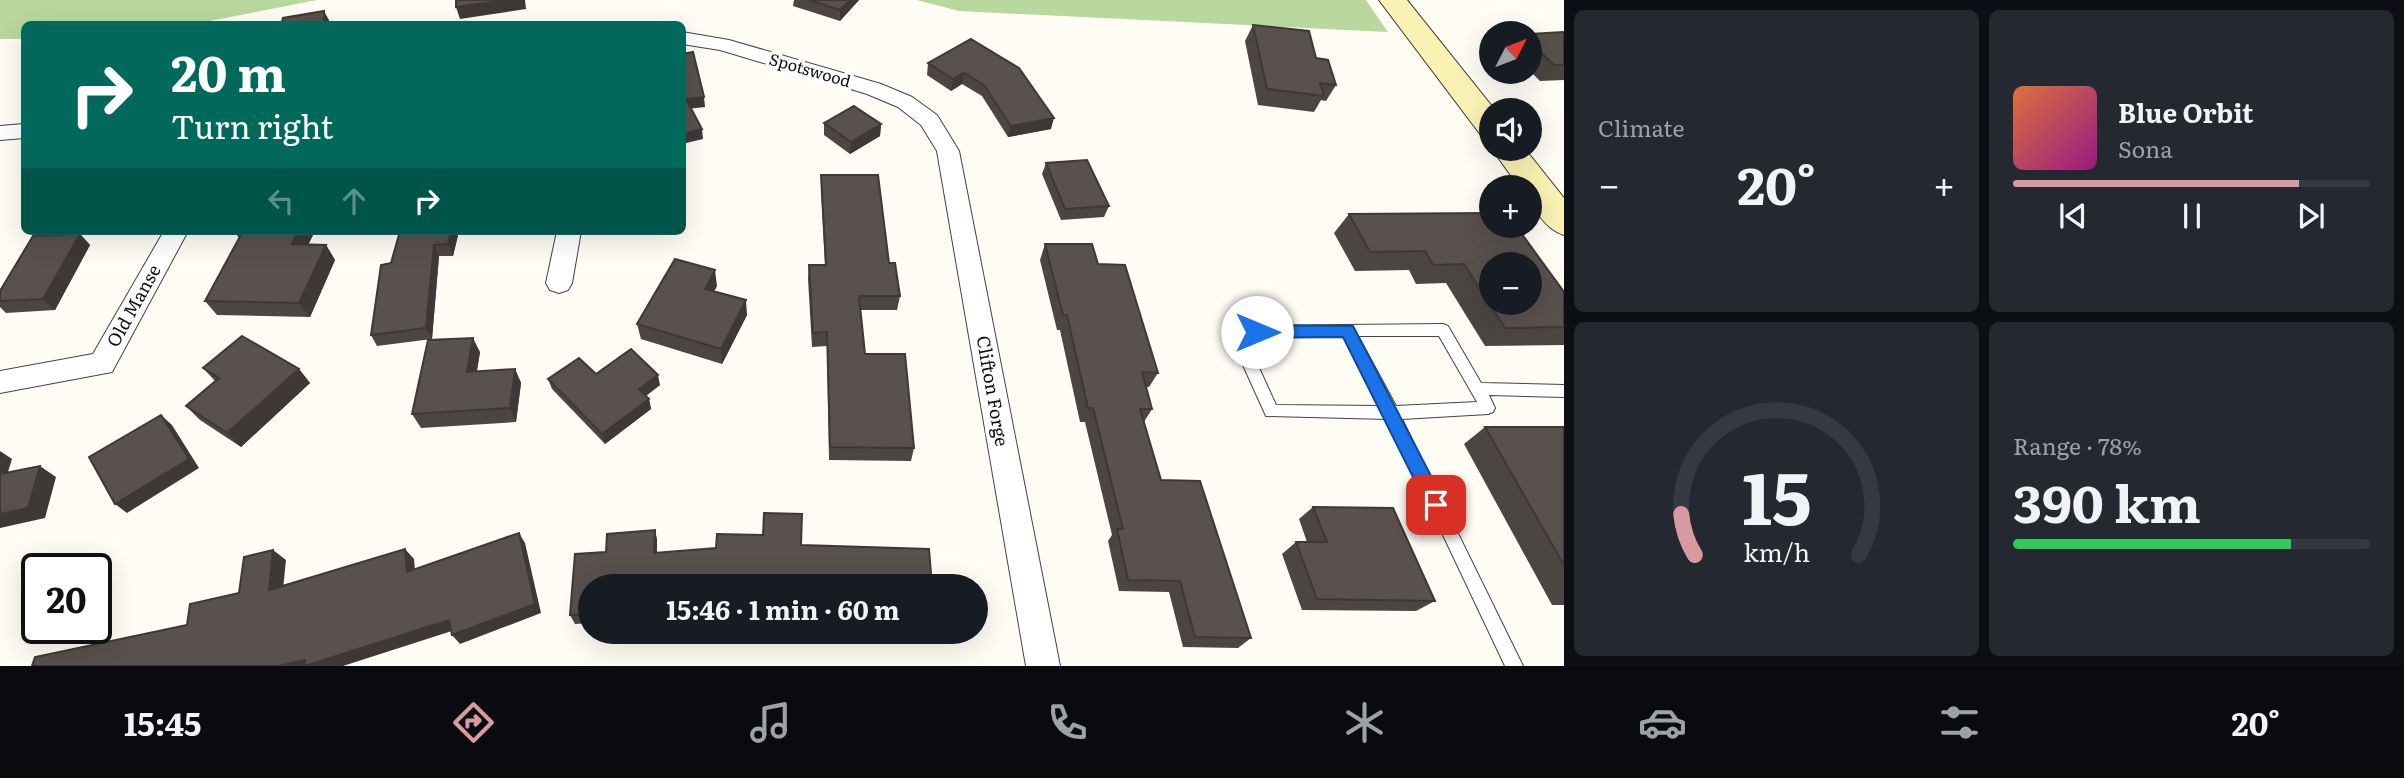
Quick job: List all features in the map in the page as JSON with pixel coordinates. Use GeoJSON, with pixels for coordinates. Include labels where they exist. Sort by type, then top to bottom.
{"type":"FeatureCollection","features":[{"type":"Feature","properties":{"kind":"main road"},"geometry":{"type":"LineString","coordinates":[[1393,0],[1479,111]]}},
{"type":"Feature","properties":{"kind":"main road"},"geometry":{"type":"LineString","coordinates":[[1516,161],[1564,222]]}},
{"type":"Feature","properties":{"kind":"street","name":"Spotswood"},"geometry":{"type":"LineString","coordinates":[[686,39],[722,44],[874,89],[905,102],[929,120]]}},
{"type":"Feature","properties":{"kind":"street","name":"Clifton Forge"},"geometry":{"type":"LineString","coordinates":[[929,120],[948,151],[1043,666]]}},
{"type":"Feature","properties":{"kind":"street"},"geometry":{"type":"LineString","coordinates":[[0,133],[21,131]]}},
{"type":"Feature","properties":{"kind":"street","name":"Old Manse"},"geometry":{"type":"LineString","coordinates":[[0,382],[102,364],[174,235]]}},
{"type":"Feature","properties":{"kind":"street"},"geometry":{"type":"LineString","coordinates":[[559,283],[568,235]]}},
{"type":"Feature","properties":{"kind":"lane"},"geometry":{"type":"LineString","coordinates":[[1443,330],[1488,408],[1392,413],[1271,411],[1234,332],[1348,331],[1443,330]]}},
{"type":"Feature","properties":{"kind":"lane"},"geometry":{"type":"LineString","coordinates":[[1348,331],[1392,413],[1514,666]]}},
{"type":"Feature","properties":{"kind":"lane"},"geometry":{"type":"LineString","coordinates":[[1478,389],[1564,391]]}},
{"type":"Feature","properties":{"kind":"green space"},"geometry":{"type":"Polygon","coordinates":[[[0,0],[317,0],[209,21],[21,21],[21,39],[0,39],[0,0]]]}},
{"type":"Feature","properties":{"kind":"green space"},"geometry":{"type":"Polygon","coordinates":[[[917,0],[1366,0],[1388,32],[959,11],[917,0]]]}},
{"type":"Feature","properties":{"kind":"building"},"geometry":{"type":"Polygon","coordinates":[[[456,0],[509,0],[456,7],[456,0]]]}},
{"type":"Feature","properties":{"kind":"building"},"geometry":{"type":"Polygon","coordinates":[[[809,0],[850,0],[840,10],[809,0]]]}},
{"type":"Feature","properties":{"kind":"building"},"geometry":{"type":"Polygon","coordinates":[[[324,11],[324,21],[282,21],[283,18],[324,11]]]}},
{"type":"Feature","properties":{"kind":"building"},"geometry":{"type":"Polygon","coordinates":[[[1253,25],[1309,31],[1316,58],[1328,60],[1336,85],[1320,83],[1324,96],[1267,89],[1253,25]]]}},
{"type":"Feature","properties":{"kind":"building"},"geometry":{"type":"Polygon","coordinates":[[[1564,32],[1564,65],[1554,65],[1542,54],[1542,33],[1564,32]]]}},
{"type":"Feature","properties":{"kind":"building"},"geometry":{"type":"Polygon","coordinates":[[[971,39],[1019,68],[1054,118],[1011,126],[984,85],[964,73],[953,79],[928,63],[971,39]]]}},
{"type":"Feature","properties":{"kind":"building"},"geometry":{"type":"Polygon","coordinates":[[[693,52],[704,97],[686,99],[686,53],[693,52]]]}},
{"type":"Feature","properties":{"kind":"building"},"geometry":{"type":"Polygon","coordinates":[[[686,99],[702,129],[686,133],[686,99]]]}},
{"type":"Feature","properties":{"kind":"building"},"geometry":{"type":"Polygon","coordinates":[[[854,106],[881,124],[851,142],[824,123],[854,106]]]}},
{"type":"Feature","properties":{"kind":"building"},"geometry":{"type":"Polygon","coordinates":[[[1087,160],[1109,206],[1065,209],[1046,163],[1087,160]]]}},
{"type":"Feature","properties":{"kind":"building"},"geometry":{"type":"Polygon","coordinates":[[[821,175],[878,175],[889,263],[895,263],[900,296],[859,296],[865,354],[905,354],[914,448],[830,447],[827,332],[813,333],[809,265],[826,265],[821,175]]]}},
{"type":"Feature","properties":{"kind":"building"},"geometry":{"type":"Polygon","coordinates":[[[1479,213],[1479,238],[1525,238],[1535,252],[1479,252],[1479,287],[1464,264],[1433,265],[1425,251],[1370,252],[1349,214],[1479,213]]]}},
{"type":"Feature","properties":{"kind":"building"},"geometry":{"type":"Polygon","coordinates":[[[79,235],[43,299],[0,301],[0,291],[33,236],[79,235]]]}},
{"type":"Feature","properties":{"kind":"building"},"geometry":{"type":"Polygon","coordinates":[[[241,235],[296,235],[292,244],[326,245],[299,303],[205,301],[241,235]]]}},
{"type":"Feature","properties":{"kind":"building"},"geometry":{"type":"Polygon","coordinates":[[[399,235],[450,235],[448,244],[434,245],[426,328],[371,335],[381,265],[391,263],[399,235]]]}},
{"type":"Feature","properties":{"kind":"building"},"geometry":{"type":"Polygon","coordinates":[[[1045,244],[1092,244],[1098,264],[1125,265],[1158,373],[1142,372],[1152,409],[1140,409],[1161,480],[1200,481],[1251,638],[1195,637],[1180,581],[1128,580],[1117,529],[1123,529],[1093,408],[1088,408],[1067,315],[1063,315],[1045,244]]]}},
{"type":"Feature","properties":{"kind":"building"},"geometry":{"type":"Polygon","coordinates":[[[675,259],[715,270],[705,289],[746,300],[721,349],[637,324],[675,259]]]}},
{"type":"Feature","properties":{"kind":"building"},"geometry":{"type":"Polygon","coordinates":[[[1542,262],[1564,292],[1564,327],[1505,328],[1497,315],[1542,315],[1542,262]]]}},
{"type":"Feature","properties":{"kind":"building"},"geometry":{"type":"Polygon","coordinates":[[[242,336],[299,369],[227,433],[186,406],[219,378],[203,368],[242,336]]]}},
{"type":"Feature","properties":{"kind":"building"},"geometry":{"type":"Polygon","coordinates":[[[473,338],[467,372],[515,369],[510,408],[412,414],[428,340],[473,338]]]}},
{"type":"Feature","properties":{"kind":"building"},"geometry":{"type":"Polygon","coordinates":[[[631,349],[658,375],[639,389],[649,399],[602,434],[548,379],[579,358],[596,374],[631,349]]]}},
{"type":"Feature","properties":{"kind":"building"},"geometry":{"type":"Polygon","coordinates":[[[161,415],[189,459],[115,504],[89,457],[161,415]]]}},
{"type":"Feature","properties":{"kind":"building"},"geometry":{"type":"Polygon","coordinates":[[[1485,427],[1564,427],[1564,565],[1485,427]]]}},
{"type":"Feature","properties":{"kind":"building"},"geometry":{"type":"Polygon","coordinates":[[[40,466],[28,508],[0,514],[0,474],[40,466]]]}},
{"type":"Feature","properties":{"kind":"building"},"geometry":{"type":"Polygon","coordinates":[[[1313,507],[1393,508],[1435,601],[1317,599],[1296,542],[1327,542],[1313,507]]]}},
{"type":"Feature","properties":{"kind":"building"},"geometry":{"type":"Polygon","coordinates":[[[764,513],[802,514],[801,545],[929,549],[931,574],[578,574],[578,615],[570,615],[575,554],[606,552],[607,534],[655,530],[654,553],[716,548],[717,534],[763,535],[764,513]]]}},
{"type":"Feature","properties":{"kind":"building"},"geometry":{"type":"Polygon","coordinates":[[[519,533],[535,604],[452,635],[449,620],[305,666],[305,660],[279,666],[32,666],[35,657],[97,644],[112,644],[112,641],[187,625],[190,604],[239,593],[244,557],[273,550],[269,590],[405,549],[407,572],[519,533]]]}},
{"type":"Feature","properties":{"kind":"route"},"geometry":{"type":"LineString","coordinates":[[1257,332],[1348,331],[1392,413],[1436,505]]}}]}
